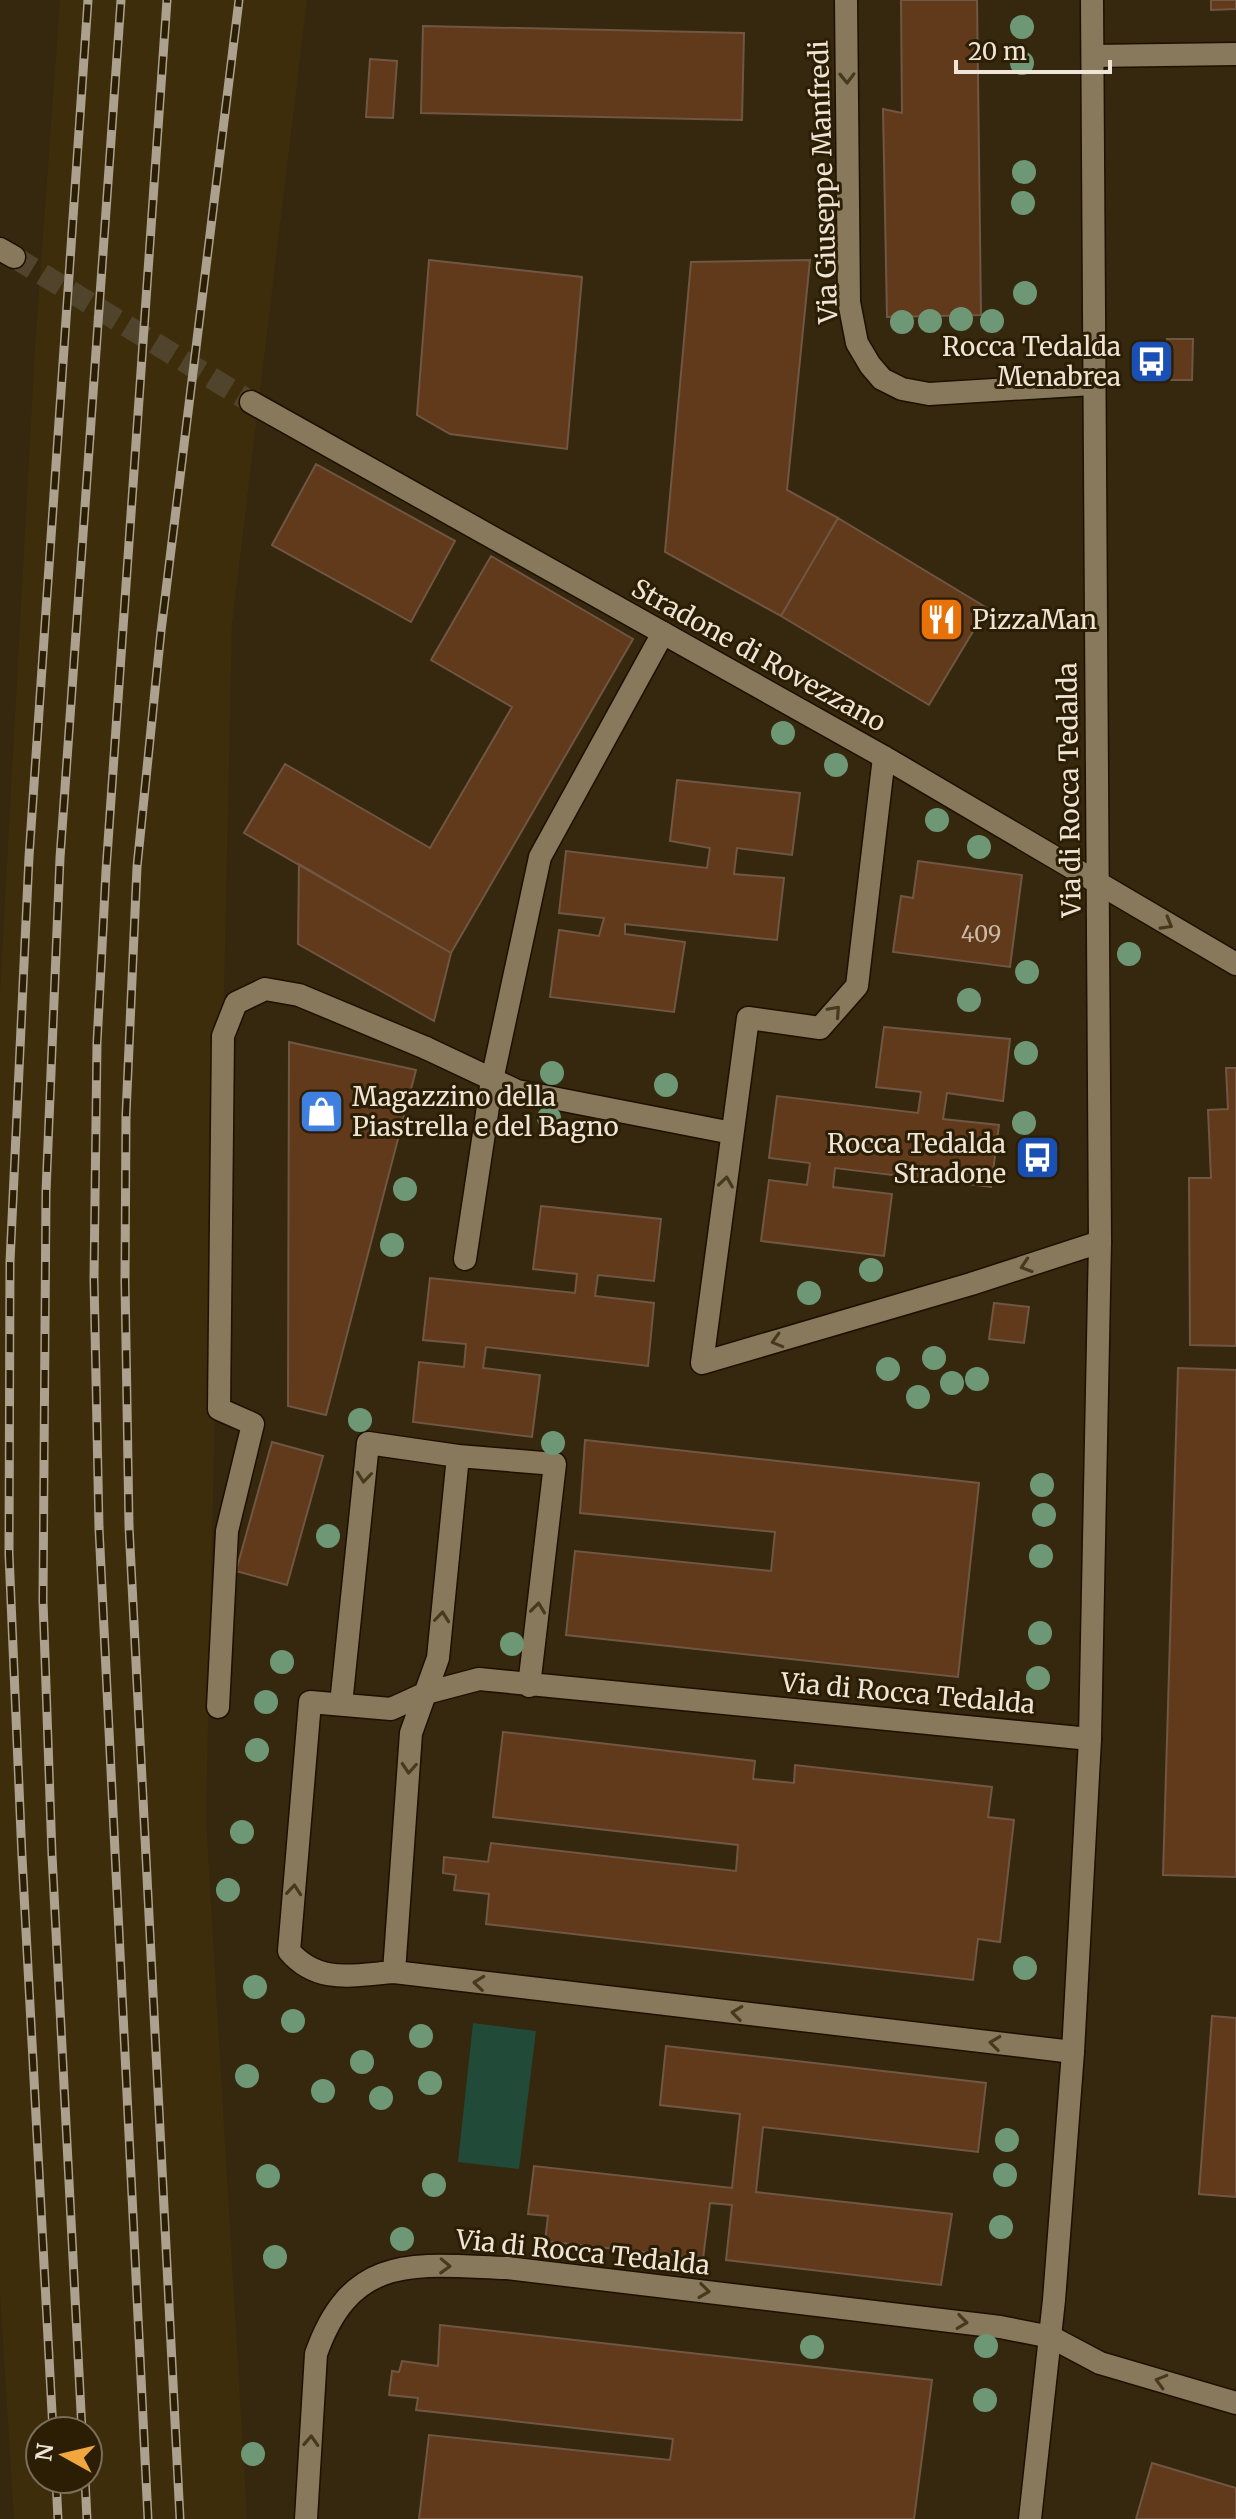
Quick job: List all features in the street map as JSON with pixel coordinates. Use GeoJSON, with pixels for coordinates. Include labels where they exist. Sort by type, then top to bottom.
{"type":"FeatureCollection","features":[{"type":"Feature","properties":{"kind":"street","name":"Via Giuseppe Manfredi"},"geometry":{"type":"LineString","coordinates":[[846,0],[849,302],[857,343],[870,365],[882,379],[916,393],[1093,384]]}},
{"type":"Feature","properties":{"kind":"street","name":"Via di Rocca Tedalda"},"geometry":{"type":"LineString","coordinates":[[1030,2519],[1051,2337],[1073,2052],[1090,1739],[1100,1242],[1092,0]]}},
{"type":"Feature","properties":{"kind":"street"},"geometry":{"type":"LineString","coordinates":[[1093,56],[1236,54]]}},
{"type":"Feature","properties":{"kind":"street","name":"Stradone di Rovezzano"},"geometry":{"type":"LineString","coordinates":[[251,402],[884,757],[1236,964]]}},
{"type":"Feature","properties":{"kind":"street"},"geometry":{"type":"LineString","coordinates":[[465,1259],[492,1080],[540,857],[663,633]]}},
{"type":"Feature","properties":{"kind":"street"},"geometry":{"type":"LineString","coordinates":[[884,757],[857,986],[820,1028],[748,1018],[702,1363],[971,1284],[1100,1242]]}},
{"type":"Feature","properties":{"kind":"street"},"geometry":{"type":"LineString","coordinates":[[218,1707],[227,1531],[253,1424],[219,1409],[223,1036],[236,1003],[265,989],[299,995],[426,1048],[517,1091],[732,1133]]}},
{"type":"Feature","properties":{"kind":"street"},"geometry":{"type":"LineString","coordinates":[[341,1704],[368,1443],[458,1456],[555,1464],[529,1686]]}},
{"type":"Feature","properties":{"kind":"street"},"geometry":{"type":"LineString","coordinates":[[394,1972],[411,1733],[438,1658],[458,1456]]}},
{"type":"Feature","properties":{"kind":"street","name":"Via di Rocca Tedalda"},"geometry":{"type":"LineString","coordinates":[[1073,2052],[394,1972],[332,1976],[313,1971],[289,1951],[310,1702],[391,1709],[426,1693],[479,1679],[1090,1739]]}},
{"type":"Feature","properties":{"kind":"street","name":"Via di Rocca Tedalda"},"geometry":{"type":"LineString","coordinates":[[306,2519],[316,2354],[323,2333],[335,2311],[353,2291],[373,2277],[397,2268],[426,2265],[507,2268],[1000,2327],[1051,2337]]}},
{"type":"Feature","properties":{"kind":"street"},"geometry":{"type":"LineString","coordinates":[[1051,2337],[1100,2363],[1236,2403]]}},
{"type":"Feature","properties":{"kind":"shaded area"},"geometry":{"type":"Polygon","coordinates":[[[60,0],[307,0],[232,624],[206,1819],[247,2519],[14,2519],[0,2293],[0,993],[35,348],[60,0]]]}},
{"type":"Feature","properties":{"kind":"green space"},"geometry":{"type":"Polygon","coordinates":[[[473,2023],[536,2031],[519,2169],[458,2162],[473,2023]]]}},
{"type":"Feature","properties":{"kind":"building"},"geometry":{"type":"Polygon","coordinates":[[[901,0],[977,0],[981,315],[887,317],[883,109],[902,113],[901,0]]]}},
{"type":"Feature","properties":{"kind":"building"},"geometry":{"type":"Polygon","coordinates":[[[1211,0],[1236,0],[1236,9],[1211,10],[1211,0]]]}},
{"type":"Feature","properties":{"kind":"building"},"geometry":{"type":"Polygon","coordinates":[[[423,26],[744,33],[742,120],[421,113],[423,26]]]}},
{"type":"Feature","properties":{"kind":"building"},"geometry":{"type":"Polygon","coordinates":[[[370,59],[397,61],[393,118],[366,117],[370,59]]]}},
{"type":"Feature","properties":{"kind":"building"},"geometry":{"type":"Polygon","coordinates":[[[429,260],[582,277],[567,449],[450,434],[417,415],[429,260]]]}},
{"type":"Feature","properties":{"kind":"building"},"geometry":{"type":"Polygon","coordinates":[[[810,260],[787,490],[838,518],[781,616],[665,552],[691,262],[810,260]]]}},
{"type":"Feature","properties":{"kind":"building"},"geometry":{"type":"Polygon","coordinates":[[[1167,339],[1193,339],[1192,380],[1167,380],[1167,339]]]}},
{"type":"Feature","properties":{"kind":"building"},"geometry":{"type":"Polygon","coordinates":[[[316,464],[455,541],[411,622],[272,545],[316,464]]]}},
{"type":"Feature","properties":{"kind":"building"},"geometry":{"type":"Polygon","coordinates":[[[838,518],[987,608],[929,705],[781,616],[838,518]]]}},
{"type":"Feature","properties":{"kind":"building"},"geometry":{"type":"Polygon","coordinates":[[[491,556],[633,639],[451,953],[244,833],[285,764],[430,848],[512,707],[431,660],[491,556]]]}},
{"type":"Feature","properties":{"kind":"building"},"geometry":{"type":"Polygon","coordinates":[[[677,780],[800,793],[792,855],[737,848],[734,874],[784,878],[777,940],[625,924],[625,934],[685,942],[674,1012],[550,997],[559,930],[599,936],[604,918],[559,913],[566,851],[707,868],[710,848],[670,841],[677,780]]]}},
{"type":"Feature","properties":{"kind":"building"},"geometry":{"type":"Polygon","coordinates":[[[918,861],[1022,875],[1010,967],[893,952],[901,896],[913,898],[918,861]]]}},
{"type":"Feature","properties":{"kind":"building"},"geometry":{"type":"Polygon","coordinates":[[[299,864],[451,953],[434,1021],[298,944],[299,864]]]}},
{"type":"Feature","properties":{"kind":"building"},"geometry":{"type":"Polygon","coordinates":[[[884,1027],[1010,1039],[1003,1101],[947,1093],[943,1119],[999,1125],[991,1187],[835,1168],[833,1187],[892,1194],[884,1256],[761,1241],[769,1180],[807,1185],[810,1163],[769,1158],[777,1096],[918,1113],[921,1092],[876,1087],[884,1027]]]}},
{"type":"Feature","properties":{"kind":"building"},"geometry":{"type":"Polygon","coordinates":[[[289,1042],[416,1070],[326,1415],[288,1406],[289,1042]]]}},
{"type":"Feature","properties":{"kind":"building"},"geometry":{"type":"Polygon","coordinates":[[[1226,1068],[1236,1068],[1236,1346],[1190,1345],[1189,1178],[1211,1178],[1208,1110],[1228,1109],[1226,1068]]]}},
{"type":"Feature","properties":{"kind":"building"},"geometry":{"type":"Polygon","coordinates":[[[541,1206],[661,1219],[654,1281],[598,1275],[595,1296],[654,1303],[648,1366],[486,1347],[483,1368],[540,1375],[532,1437],[413,1422],[419,1362],[464,1367],[466,1344],[423,1340],[430,1278],[575,1293],[577,1274],[533,1269],[541,1206]]]}},
{"type":"Feature","properties":{"kind":"building"},"geometry":{"type":"Polygon","coordinates":[[[994,1303],[1029,1307],[1024,1343],[989,1339],[994,1303]]]}},
{"type":"Feature","properties":{"kind":"building"},"geometry":{"type":"Polygon","coordinates":[[[1178,1368],[1236,1370],[1236,1877],[1163,1875],[1178,1368]]]}},
{"type":"Feature","properties":{"kind":"building"},"geometry":{"type":"Polygon","coordinates":[[[585,1440],[979,1483],[958,1677],[566,1635],[575,1551],[771,1571],[775,1532],[580,1513],[585,1440]]]}},
{"type":"Feature","properties":{"kind":"building"},"geometry":{"type":"Polygon","coordinates":[[[272,1442],[323,1456],[287,1585],[236,1571],[272,1442]]]}},
{"type":"Feature","properties":{"kind":"building"},"geometry":{"type":"Polygon","coordinates":[[[503,1732],[755,1761],[753,1779],[794,1783],[795,1765],[992,1787],[988,1817],[1014,1820],[1000,1942],[978,1939],[973,1980],[486,1924],[489,1894],[454,1890],[456,1875],[443,1873],[444,1857],[488,1862],[491,1843],[736,1871],[738,1845],[493,1817],[503,1732]]]}},
{"type":"Feature","properties":{"kind":"building"},"geometry":{"type":"Polygon","coordinates":[[[1212,2016],[1236,2018],[1236,2197],[1199,2194],[1212,2016]]]}},
{"type":"Feature","properties":{"kind":"building"},"geometry":{"type":"Polygon","coordinates":[[[666,2046],[986,2083],[978,2152],[763,2127],[756,2192],[952,2214],[941,2285],[726,2260],[732,2205],[710,2203],[703,2259],[545,2241],[548,2216],[528,2214],[534,2166],[732,2188],[740,2114],[660,2105],[666,2046]]]}},
{"type":"Feature","properties":{"kind":"building"},"geometry":{"type":"Polygon","coordinates":[[[440,2325],[932,2380],[914,2519],[419,2519],[429,2435],[670,2460],[673,2439],[416,2410],[418,2398],[389,2395],[392,2371],[399,2372],[402,2361],[438,2366],[440,2325]]]}},
{"type":"Feature","properties":{"kind":"building"},"geometry":{"type":"Polygon","coordinates":[[[1152,2463],[1236,2488],[1236,2519],[1136,2519],[1152,2463]]]}},
{"type":"Feature","properties":{"kind":"tunnel"},"geometry":{"type":"LineString","coordinates":[[14,257],[251,402]]}},
{"type":"Feature","properties":{"kind":"railway"},"geometry":{"type":"LineString","coordinates":[[52,2415],[9,1554],[10,1262],[29,857],[88,0]]}},
{"type":"Feature","properties":{"kind":"railway"},"geometry":{"type":"LineString","coordinates":[[81,2415],[52,1855],[43,1601],[46,1192],[60,858],[121,0]]}},
{"type":"Feature","properties":{"kind":"railway"},"geometry":{"type":"LineString","coordinates":[[148,2519],[99,1528],[94,1279],[97,1043],[106,871],[167,0]]}},
{"type":"Feature","properties":{"kind":"railway"},"geometry":{"type":"LineString","coordinates":[[180,2519],[129,1526],[126,1115],[137,867],[161,631],[239,0]]}},
{"type":"Feature","properties":{"kind":"railway"},"geometry":{"type":"LineString","coordinates":[[57,2495],[58,2519]]}},
{"type":"Feature","properties":{"kind":"railway"},"geometry":{"type":"LineString","coordinates":[[86,2495],[87,2519]]}},
{"type":"Feature","properties":{"kind":"place","name":"Rocca Tedalda Menabrea"},"geometry":{"type":"Point","coordinates":[1152,361]}},
{"type":"Feature","properties":{"kind":"place","name":"PizzaMan"},"geometry":{"type":"Point","coordinates":[941,619]}},
{"type":"Feature","properties":{"kind":"place","name":"Magazzino della Piastrella e del Bagno"},"geometry":{"type":"Point","coordinates":[321,1111]}},
{"type":"Feature","properties":{"kind":"place","name":"Rocca Tedalda Stradone"},"geometry":{"type":"Point","coordinates":[1037,1158]}}]}
